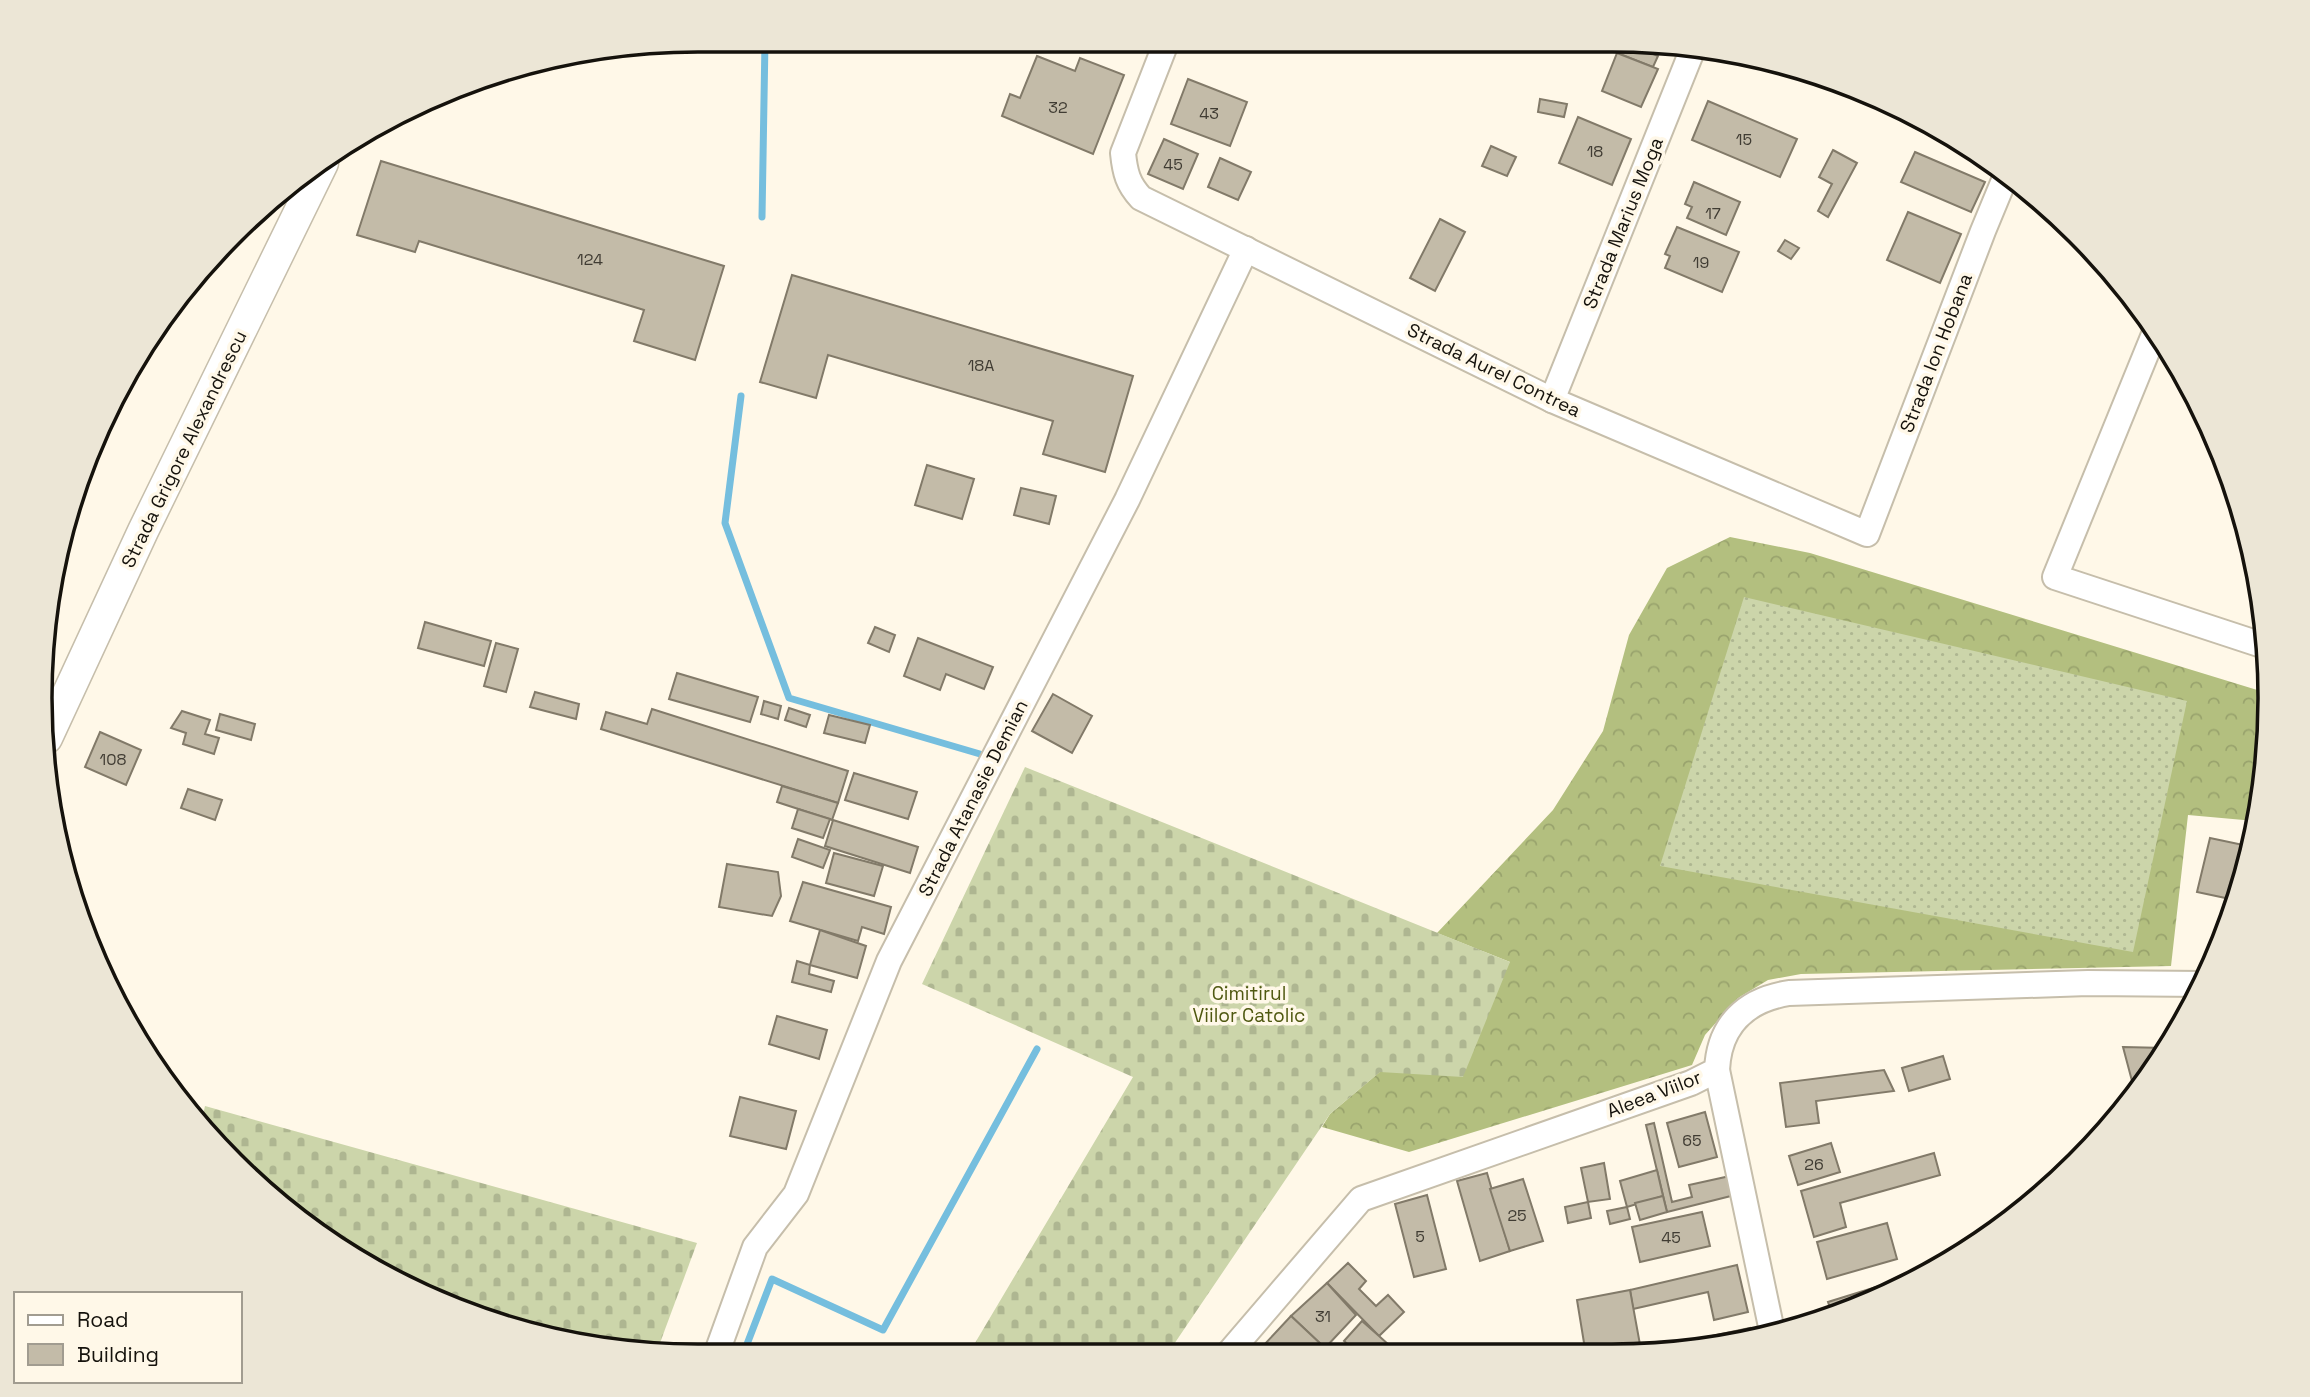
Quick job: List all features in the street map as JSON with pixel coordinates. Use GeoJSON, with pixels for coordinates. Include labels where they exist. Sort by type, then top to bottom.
{"type":"FeatureCollection","features":[{"type":"Feature","properties":{"kind":"street","name":"Strada Aurel Contrea"},"geometry":{"type":"LineString","coordinates":[[1162,52],[1123,153],[1125,173],[1130,186],[1141,198],[1552,400],[1867,534]]}},
{"type":"Feature","properties":{"kind":"street","name":"Strada Marius Moga"},"geometry":{"type":"LineString","coordinates":[[1552,400],[1690,57]]}},
{"type":"Feature","properties":{"kind":"street","name":"Strada Grigore Alexandrescu"},"geometry":{"type":"LineString","coordinates":[[53,725],[149,519],[315,179]]}},
{"type":"Feature","properties":{"kind":"street","name":"Strada Ion Hobana"},"geometry":{"type":"LineString","coordinates":[[1867,534],[2002,184]]}},
{"type":"Feature","properties":{"kind":"street","name":"Strada Atanasie Demian"},"geometry":{"type":"LineString","coordinates":[[720,1344],[755,1247],[796,1194],[889,961],[1127,500],[1246,249]]}},
{"type":"Feature","properties":{"kind":"street"},"geometry":{"type":"LineString","coordinates":[[2150,342],[2055,577],[2255,643]]}},
{"type":"Feature","properties":{"kind":"street","name":"Aleea Viilor"},"geometry":{"type":"LineString","coordinates":[[1237,1344],[1361,1199],[1691,1083],[1717,1070],[1721,1040],[1730,1026],[1745,1010],[1770,996],[1789,993],[2088,983],[2191,984]]}},
{"type":"Feature","properties":{"kind":"street"},"geometry":{"type":"LineString","coordinates":[[1717,1070],[1770,1324]]}},
{"type":"Feature","properties":{"kind":"green space"},"geometry":{"type":"Polygon","coordinates":[[[1730,537],[1810,553],[2258,690],[2256,741],[2246,820],[2188,815],[2171,966],[1801,974],[1768,980],[1738,998],[1705,1035],[1692,1065],[1409,1152],[1322,1127],[1330,1114],[1510,962],[1437,933],[1553,810],[1603,731],[1629,635],[1667,568],[1730,537]]]}},
{"type":"Feature","properties":{"kind":"green space"},"geometry":{"type":"Polygon","coordinates":[[[1744,597],[2187,701],[2133,952],[1660,866],[1744,597]]]}},
{"type":"Feature","properties":{"kind":"green space","name":"Cimitirul Viilor Catolic"},"geometry":{"type":"Polygon","coordinates":[[[1025,767],[1510,962],[1463,1077],[1380,1072],[1330,1114],[1174,1344],[975,1343],[1133,1077],[922,984],[1025,767]]]}},
{"type":"Feature","properties":{"kind":"green space"},"geometry":{"type":"Polygon","coordinates":[[[205,1106],[697,1243],[660,1343],[614,1339],[531,1322],[491,1310],[413,1278],[375,1258],[305,1211],[242,1155],[203,1113],[205,1106]]]}},
{"type":"Feature","properties":{"kind":"building"},"geometry":{"type":"Polygon","coordinates":[[[1617,53],[1653,54],[1658,56],[1653,67],[1617,53]]]}},
{"type":"Feature","properties":{"kind":"building"},"geometry":{"type":"Polygon","coordinates":[[[1617,53],[1658,69],[1641,107],[1602,91],[1617,53]]]}},
{"type":"Feature","properties":{"kind":"building"},"geometry":{"type":"Polygon","coordinates":[[[1037,56],[1075,71],[1080,58],[1124,75],[1093,154],[1002,116],[1010,94],[1020,98],[1037,56]]]}},
{"type":"Feature","properties":{"kind":"building"},"geometry":{"type":"Polygon","coordinates":[[[1188,79],[1247,102],[1230,146],[1171,124],[1188,79]]]}},
{"type":"Feature","properties":{"kind":"building"},"geometry":{"type":"Polygon","coordinates":[[[1540,99],[1567,104],[1564,117],[1538,112],[1540,99]]]}},
{"type":"Feature","properties":{"kind":"building"},"geometry":{"type":"Polygon","coordinates":[[[1708,101],[1797,139],[1780,177],[1692,140],[1708,101]]]}},
{"type":"Feature","properties":{"kind":"building"},"geometry":{"type":"Polygon","coordinates":[[[1578,117],[1631,139],[1612,185],[1559,163],[1578,117]]]}},
{"type":"Feature","properties":{"kind":"building"},"geometry":{"type":"Polygon","coordinates":[[[1164,139],[1198,154],[1183,189],[1148,174],[1164,139]]]}},
{"type":"Feature","properties":{"kind":"building"},"geometry":{"type":"Polygon","coordinates":[[[1491,146],[1516,157],[1507,176],[1482,166],[1491,146]]]}},
{"type":"Feature","properties":{"kind":"building"},"geometry":{"type":"Polygon","coordinates":[[[1833,150],[1857,163],[1828,217],[1818,211],[1832,184],[1819,177],[1833,150]]]}},
{"type":"Feature","properties":{"kind":"building"},"geometry":{"type":"Polygon","coordinates":[[[1915,152],[1985,182],[1971,212],[1901,182],[1915,152]]]}},
{"type":"Feature","properties":{"kind":"building"},"geometry":{"type":"Polygon","coordinates":[[[1220,158],[1251,172],[1238,200],[1208,187],[1220,158]]]}},
{"type":"Feature","properties":{"kind":"building"},"geometry":{"type":"Polygon","coordinates":[[[381,161],[724,266],[695,360],[634,341],[644,310],[419,241],[415,252],[357,235],[381,161]]]}},
{"type":"Feature","properties":{"kind":"building"},"geometry":{"type":"Polygon","coordinates":[[[1694,182],[1740,202],[1726,235],[1687,218],[1692,207],[1685,204],[1694,182]]]}},
{"type":"Feature","properties":{"kind":"building"},"geometry":{"type":"Polygon","coordinates":[[[1908,212],[1961,234],[1940,283],[1887,260],[1908,212]]]}},
{"type":"Feature","properties":{"kind":"building"},"geometry":{"type":"Polygon","coordinates":[[[1440,219],[1465,232],[1435,291],[1410,278],[1440,219]]]}},
{"type":"Feature","properties":{"kind":"building"},"geometry":{"type":"Polygon","coordinates":[[[1677,227],[1739,252],[1722,292],[1665,268],[1670,256],[1665,254],[1677,227]]]}},
{"type":"Feature","properties":{"kind":"building"},"geometry":{"type":"Polygon","coordinates":[[[1785,240],[1799,248],[1791,259],[1778,251],[1785,240]]]}},
{"type":"Feature","properties":{"kind":"building"},"geometry":{"type":"Polygon","coordinates":[[[792,275],[1133,376],[1105,472],[1043,454],[1053,421],[828,355],[816,398],[760,382],[792,275]]]}},
{"type":"Feature","properties":{"kind":"building"},"geometry":{"type":"Polygon","coordinates":[[[927,465],[974,479],[962,519],[915,505],[927,465]]]}},
{"type":"Feature","properties":{"kind":"building"},"geometry":{"type":"Polygon","coordinates":[[[1021,488],[1056,496],[1049,524],[1014,515],[1021,488]]]}},
{"type":"Feature","properties":{"kind":"building"},"geometry":{"type":"Polygon","coordinates":[[[425,622],[491,641],[484,666],[418,648],[425,622]]]}},
{"type":"Feature","properties":{"kind":"building"},"geometry":{"type":"Polygon","coordinates":[[[875,627],[895,635],[889,652],[868,643],[875,627]]]}},
{"type":"Feature","properties":{"kind":"building"},"geometry":{"type":"Polygon","coordinates":[[[918,638],[993,667],[984,689],[946,674],[940,690],[904,676],[918,638]]]}},
{"type":"Feature","properties":{"kind":"building"},"geometry":{"type":"Polygon","coordinates":[[[496,643],[518,649],[506,692],[484,686],[496,643]]]}},
{"type":"Feature","properties":{"kind":"building"},"geometry":{"type":"Polygon","coordinates":[[[677,673],[758,697],[750,722],[669,699],[677,673]]]}},
{"type":"Feature","properties":{"kind":"building"},"geometry":{"type":"Polygon","coordinates":[[[535,692],[579,704],[576,719],[530,707],[535,692]]]}},
{"type":"Feature","properties":{"kind":"building"},"geometry":{"type":"Polygon","coordinates":[[[1053,694],[1092,716],[1072,753],[1032,731],[1053,694]]]}},
{"type":"Feature","properties":{"kind":"building"},"geometry":{"type":"Polygon","coordinates":[[[764,701],[781,706],[778,719],[761,714],[764,701]]]}},
{"type":"Feature","properties":{"kind":"building"},"geometry":{"type":"Polygon","coordinates":[[[789,708],[810,715],[806,727],[785,720],[789,708]]]}},
{"type":"Feature","properties":{"kind":"building"},"geometry":{"type":"Polygon","coordinates":[[[652,709],[848,771],[838,803],[601,729],[606,712],[647,724],[652,709]]]}},
{"type":"Feature","properties":{"kind":"building"},"geometry":{"type":"Polygon","coordinates":[[[182,711],[210,720],[205,734],[219,738],[214,754],[183,744],[186,733],[171,728],[182,711]]]}},
{"type":"Feature","properties":{"kind":"building"},"geometry":{"type":"Polygon","coordinates":[[[220,714],[255,724],[251,740],[216,730],[220,714]]]}},
{"type":"Feature","properties":{"kind":"building"},"geometry":{"type":"Polygon","coordinates":[[[829,715],[870,725],[865,743],[824,733],[829,715]]]}},
{"type":"Feature","properties":{"kind":"building"},"geometry":{"type":"Polygon","coordinates":[[[100,732],[141,750],[126,785],[85,767],[100,732]]]}},
{"type":"Feature","properties":{"kind":"building"},"geometry":{"type":"Polygon","coordinates":[[[854,773],[917,792],[908,819],[845,800],[854,773]]]}},
{"type":"Feature","properties":{"kind":"building"},"geometry":{"type":"Polygon","coordinates":[[[782,786],[838,803],[832,820],[777,802],[782,786]]]}},
{"type":"Feature","properties":{"kind":"building"},"geometry":{"type":"Polygon","coordinates":[[[188,789],[222,800],[215,820],[181,808],[188,789]]]}},
{"type":"Feature","properties":{"kind":"building"},"geometry":{"type":"Polygon","coordinates":[[[798,809],[830,819],[823,838],[792,828],[798,809]]]}},
{"type":"Feature","properties":{"kind":"building"},"geometry":{"type":"Polygon","coordinates":[[[833,820],[918,847],[910,873],[825,846],[833,820]]]}},
{"type":"Feature","properties":{"kind":"building"},"geometry":{"type":"Polygon","coordinates":[[[2210,838],[2240,844],[2225,898],[2197,892],[2210,838]]]}},
{"type":"Feature","properties":{"kind":"building"},"geometry":{"type":"Polygon","coordinates":[[[798,839],[830,850],[823,868],[792,857],[798,839]]]}},
{"type":"Feature","properties":{"kind":"building"},"geometry":{"type":"Polygon","coordinates":[[[834,853],[883,866],[874,896],[826,883],[834,853]]]}},
{"type":"Feature","properties":{"kind":"building"},"geometry":{"type":"Polygon","coordinates":[[[727,864],[778,872],[781,896],[772,916],[719,907],[727,864]]]}},
{"type":"Feature","properties":{"kind":"building"},"geometry":{"type":"Polygon","coordinates":[[[803,882],[891,907],[884,934],[862,927],[858,941],[790,921],[803,882]]]}},
{"type":"Feature","properties":{"kind":"building"},"geometry":{"type":"Polygon","coordinates":[[[820,930],[866,946],[857,978],[810,965],[820,930]]]}},
{"type":"Feature","properties":{"kind":"building"},"geometry":{"type":"Polygon","coordinates":[[[797,961],[810,965],[809,974],[834,981],[831,992],[792,982],[797,961]]]}},
{"type":"Feature","properties":{"kind":"building"},"geometry":{"type":"Polygon","coordinates":[[[777,1016],[827,1030],[819,1059],[769,1044],[777,1016]]]}},
{"type":"Feature","properties":{"kind":"building"},"geometry":{"type":"Polygon","coordinates":[[[2123,1047],[2155,1048],[2149,1057],[2132,1081],[2123,1047]]]}},
{"type":"Feature","properties":{"kind":"building"},"geometry":{"type":"Polygon","coordinates":[[[1943,1056],[1950,1079],[1909,1091],[1902,1068],[1943,1056]]]}},
{"type":"Feature","properties":{"kind":"building"},"geometry":{"type":"Polygon","coordinates":[[[1884,1070],[1894,1091],[1816,1101],[1819,1123],[1786,1127],[1780,1083],[1884,1070]]]}},
{"type":"Feature","properties":{"kind":"building"},"geometry":{"type":"Polygon","coordinates":[[[740,1097],[796,1111],[786,1149],[730,1136],[740,1097]]]}},
{"type":"Feature","properties":{"kind":"building"},"geometry":{"type":"Polygon","coordinates":[[[1705,1112],[1717,1157],[1679,1167],[1667,1123],[1705,1112]]]}},
{"type":"Feature","properties":{"kind":"building"},"geometry":{"type":"Polygon","coordinates":[[[1654,1123],[1672,1202],[1692,1197],[1689,1185],[1730,1176],[1735,1195],[1667,1212],[1646,1125],[1654,1123]]]}},
{"type":"Feature","properties":{"kind":"building"},"geometry":{"type":"Polygon","coordinates":[[[1831,1143],[1840,1172],[1798,1185],[1789,1156],[1831,1143]]]}},
{"type":"Feature","properties":{"kind":"building"},"geometry":{"type":"Polygon","coordinates":[[[1934,1153],[1940,1175],[1840,1203],[1846,1227],[1814,1237],[1801,1191],[1934,1153]]]}},
{"type":"Feature","properties":{"kind":"building"},"geometry":{"type":"Polygon","coordinates":[[[1604,1163],[1610,1199],[1588,1202],[1581,1168],[1604,1163]]]}},
{"type":"Feature","properties":{"kind":"building"},"geometry":{"type":"Polygon","coordinates":[[[1657,1170],[1663,1196],[1627,1207],[1620,1181],[1657,1170]]]}},
{"type":"Feature","properties":{"kind":"building"},"geometry":{"type":"Polygon","coordinates":[[[1487,1173],[1510,1251],[1480,1261],[1457,1181],[1487,1173]]]}},
{"type":"Feature","properties":{"kind":"building"},"geometry":{"type":"Polygon","coordinates":[[[1523,1179],[1543,1241],[1510,1251],[1490,1189],[1523,1179]]]}},
{"type":"Feature","properties":{"kind":"building"},"geometry":{"type":"Polygon","coordinates":[[[1427,1195],[1446,1269],[1414,1277],[1395,1204],[1427,1195]]]}},
{"type":"Feature","properties":{"kind":"building"},"geometry":{"type":"Polygon","coordinates":[[[1663,1196],[1667,1212],[1640,1220],[1635,1203],[1663,1196]]]}},
{"type":"Feature","properties":{"kind":"building"},"geometry":{"type":"Polygon","coordinates":[[[1588,1202],[1591,1218],[1568,1223],[1565,1207],[1588,1202]]]}},
{"type":"Feature","properties":{"kind":"building"},"geometry":{"type":"Polygon","coordinates":[[[1627,1207],[1630,1219],[1610,1224],[1607,1211],[1627,1207]]]}},
{"type":"Feature","properties":{"kind":"building"},"geometry":{"type":"Polygon","coordinates":[[[1702,1212],[1710,1246],[1640,1262],[1632,1227],[1702,1212]]]}},
{"type":"Feature","properties":{"kind":"building"},"geometry":{"type":"Polygon","coordinates":[[[1887,1223],[1897,1259],[1827,1279],[1817,1242],[1887,1223]]]}},
{"type":"Feature","properties":{"kind":"building"},"geometry":{"type":"Polygon","coordinates":[[[1348,1263],[1366,1281],[1359,1289],[1376,1306],[1388,1295],[1404,1312],[1379,1336],[1327,1283],[1348,1263]]]}},
{"type":"Feature","properties":{"kind":"building"},"geometry":{"type":"Polygon","coordinates":[[[1737,1265],[1748,1312],[1714,1320],[1708,1292],[1633,1309],[1630,1290],[1737,1265]]]}},
{"type":"Feature","properties":{"kind":"building"},"geometry":{"type":"Polygon","coordinates":[[[1327,1283],[1356,1315],[1329,1344],[1321,1344],[1291,1316],[1327,1283]]]}},
{"type":"Feature","properties":{"kind":"building"},"geometry":{"type":"Polygon","coordinates":[[[1876,1287],[1829,1306],[1828,1302],[1876,1287]]]}},
{"type":"Feature","properties":{"kind":"building"},"geometry":{"type":"Polygon","coordinates":[[[1630,1290],[1640,1343],[1584,1344],[1577,1300],[1630,1290]]]}},
{"type":"Feature","properties":{"kind":"building"},"geometry":{"type":"Polygon","coordinates":[[[1291,1316],[1321,1344],[1265,1344],[1291,1316]]]}},
{"type":"Feature","properties":{"kind":"building"},"geometry":{"type":"Polygon","coordinates":[[[1362,1321],[1388,1344],[1347,1344],[1344,1341],[1362,1321]]]}},
{"type":"Feature","properties":{"kind":"building"},"geometry":{"type":"Polygon","coordinates":[[[1750,1328],[1738,1332],[1701,1338],[1750,1328]]]}},
{"type":"Feature","properties":{"kind":"waterway"},"geometry":{"type":"LineString","coordinates":[[762,217],[765,52]]}},
{"type":"Feature","properties":{"kind":"waterway"},"geometry":{"type":"LineString","coordinates":[[741,396],[725,523],[789,698],[980,754]]}},
{"type":"Feature","properties":{"kind":"waterway"},"geometry":{"type":"LineString","coordinates":[[747,1344],[772,1279],[883,1330],[1037,1049]]}}]}
